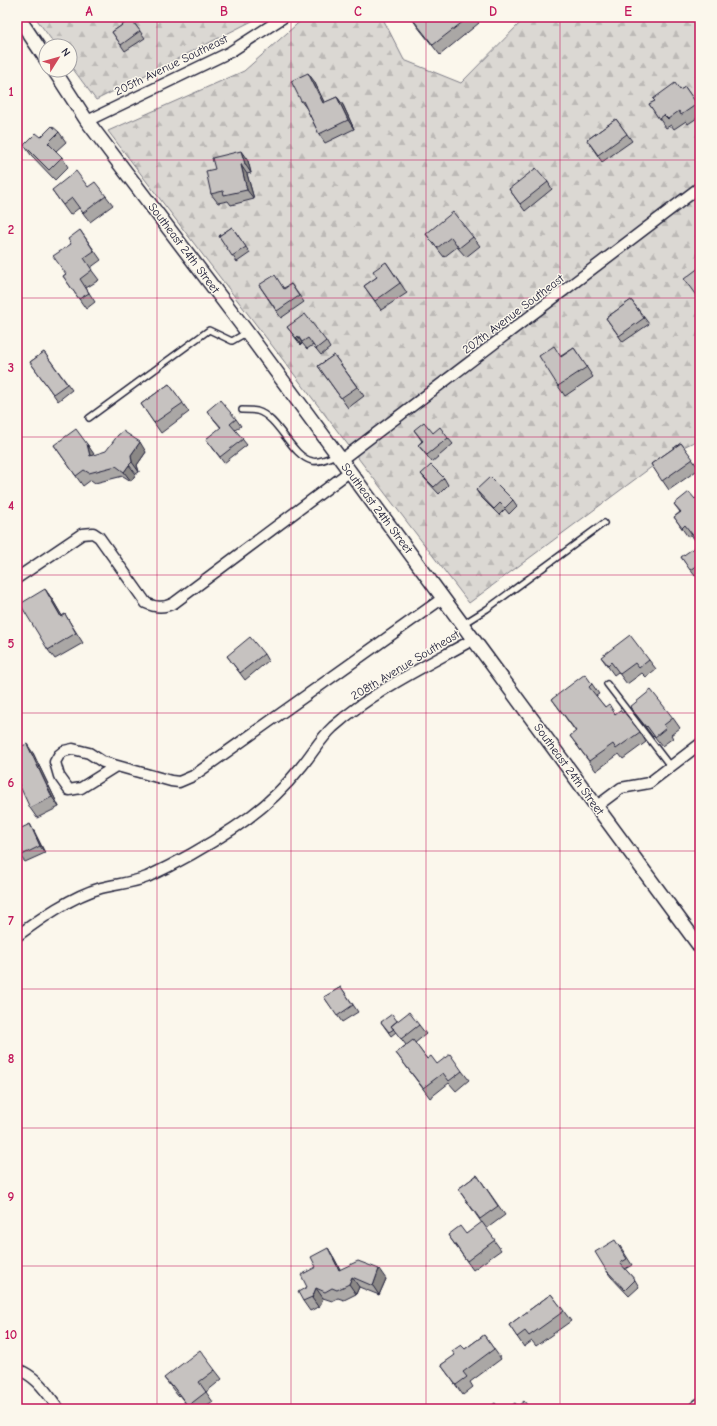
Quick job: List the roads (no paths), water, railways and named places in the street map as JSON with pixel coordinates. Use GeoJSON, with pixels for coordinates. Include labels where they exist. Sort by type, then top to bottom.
{"type":"FeatureCollection","features":[{"type":"Feature","properties":{"kind":"street"},"geometry":{"type":"LineString","coordinates":[[18,17],[38,47]]}},
{"type":"Feature","properties":{"kind":"street","name":"205th Avenue Southeast"},"geometry":{"type":"LineString","coordinates":[[87,120],[229,52],[284,17]]}},
{"type":"Feature","properties":{"kind":"street","name":"Southeast 24th Street"},"geometry":{"type":"LineString","coordinates":[[59,78],[87,120],[247,332],[700,947]]}},
{"type":"Feature","properties":{"kind":"street","name":"207th Avenue Southeast"},"geometry":{"type":"LineString","coordinates":[[339,458],[700,187]]}},
{"type":"Feature","properties":{"kind":"street"},"geometry":{"type":"LineString","coordinates":[[17,578],[82,534],[94,533],[146,603],[153,607],[166,607],[174,603],[349,472]]}},
{"type":"Feature","properties":{"kind":"street"},"geometry":{"type":"LineString","coordinates":[[116,766],[81,788],[69,790],[59,776],[55,762],[59,755],[73,749],[89,753],[103,762],[179,782],[193,776],[443,598]]}},
{"type":"Feature","properties":{"kind":"street","name":"208th Avenue Southeast"},"geometry":{"type":"LineString","coordinates":[[17,936],[43,917],[72,900],[100,888],[132,882],[147,877],[235,828],[270,800],[301,766],[318,743],[344,718],[383,690],[474,639]]}},
{"type":"Feature","properties":{"kind":"street"},"geometry":{"type":"LineString","coordinates":[[597,806],[621,788],[649,783],[700,744]]}},
{"type":"Feature","properties":{"kind":"street"},"geometry":{"type":"LineString","coordinates":[[17,1369],[28,1373],[38,1382],[59,1409]]}},
{"type":"Feature","properties":{"kind":"street"},"geometry":{"type":"LineString","coordinates":[[695,1409],[700,1405]]}},
{"type":"Feature","properties":{"kind":"lane"},"geometry":{"type":"LineString","coordinates":[[89,418],[210,330],[232,341],[247,332]]}},
{"type":"Feature","properties":{"kind":"lane"},"geometry":{"type":"LineString","coordinates":[[242,410],[258,411],[274,422],[295,449],[307,459],[320,461],[339,458]]}},
{"type":"Feature","properties":{"kind":"lane"},"geometry":{"type":"LineString","coordinates":[[463,624],[487,609],[604,523]]}},
{"type":"Feature","properties":{"kind":"lane"},"geometry":{"type":"LineString","coordinates":[[607,684],[670,766]]}}]}
